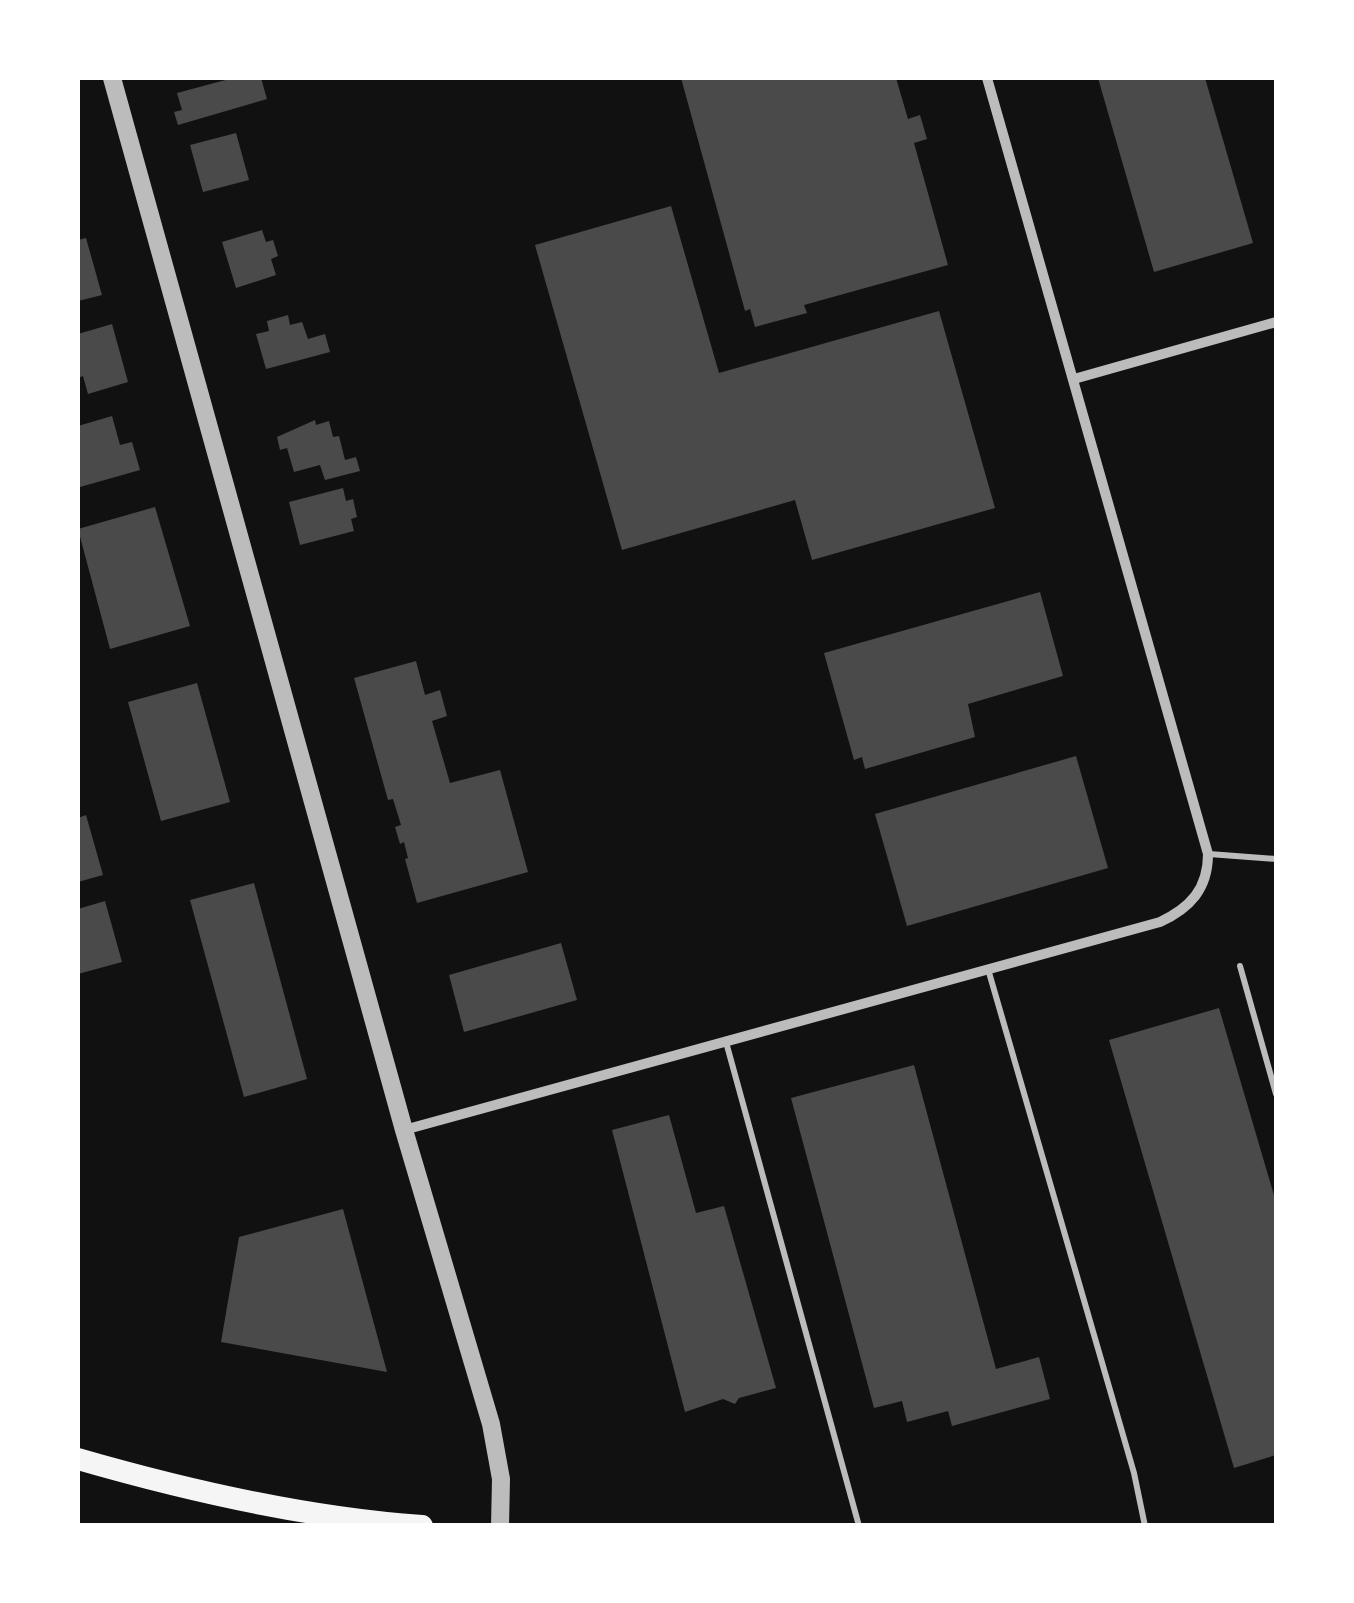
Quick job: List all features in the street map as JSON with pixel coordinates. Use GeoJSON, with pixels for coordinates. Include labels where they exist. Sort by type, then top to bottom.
{"type":"FeatureCollection","features":[{"type":"Feature","properties":{"kind":"main road"},"geometry":{"type":"LineString","coordinates":[[78,1459],[232,1496],[422,1526]]}},
{"type":"Feature","properties":{"kind":"street"},"geometry":{"type":"LineString","coordinates":[[112,78],[495,1444],[501,1479],[500,1526]]}},
{"type":"Feature","properties":{"kind":"street"},"geometry":{"type":"LineString","coordinates":[[404,1130],[1160,922],[1178,914],[1202,888],[1208,872],[1208,854],[987,78]]}},
{"type":"Feature","properties":{"kind":"street"},"geometry":{"type":"LineString","coordinates":[[1074,379],[1276,322]]}},
{"type":"Feature","properties":{"kind":"lane"},"geometry":{"type":"LineString","coordinates":[[1208,854],[1276,859]]}},
{"type":"Feature","properties":{"kind":"lane"},"geometry":{"type":"LineString","coordinates":[[1240,966],[1276,1094]]}},
{"type":"Feature","properties":{"kind":"lane"},"geometry":{"type":"LineString","coordinates":[[988,969],[1134,1473],[1145,1526]]}},
{"type":"Feature","properties":{"kind":"lane"},"geometry":{"type":"LineString","coordinates":[[726,1042],[859,1526]]}},
{"type":"Feature","properties":{"kind":"building"},"geometry":{"type":"Polygon","coordinates":[[[233,78],[261,78],[267,99],[178,125],[174,112],[182,110],[177,93],[233,78]]]}},
{"type":"Feature","properties":{"kind":"building"},"geometry":{"type":"Polygon","coordinates":[[[681,78],[896,78],[908,119],[920,115],[927,139],[914,143],[948,265],[804,305],[807,313],[755,327],[750,309],[745,311],[681,78]]]}},
{"type":"Feature","properties":{"kind":"building"},"geometry":{"type":"Polygon","coordinates":[[[1098,78],[1205,78],[1253,243],[1154,272],[1098,78]]]}},
{"type":"Feature","properties":{"kind":"building"},"geometry":{"type":"Polygon","coordinates":[[[236,133],[249,180],[203,192],[190,145],[236,133]]]}},
{"type":"Feature","properties":{"kind":"building"},"geometry":{"type":"Polygon","coordinates":[[[671,206],[719,373],[939,311],[995,508],[812,560],[795,500],[622,550],[535,245],[671,206]]]}},
{"type":"Feature","properties":{"kind":"building"},"geometry":{"type":"Polygon","coordinates":[[[262,230],[266,242],[273,240],[278,256],[271,259],[276,275],[236,288],[222,242],[262,230]]]}},
{"type":"Feature","properties":{"kind":"building"},"geometry":{"type":"Polygon","coordinates":[[[86,238],[102,295],[78,301],[78,240],[86,238]]]}},
{"type":"Feature","properties":{"kind":"building"},"geometry":{"type":"Polygon","coordinates":[[[288,315],[290,325],[302,322],[308,339],[325,334],[330,352],[266,369],[256,334],[269,331],[267,321],[288,315]]]}},
{"type":"Feature","properties":{"kind":"building"},"geometry":{"type":"Polygon","coordinates":[[[112,324],[128,382],[88,394],[83,376],[78,378],[78,334],[112,324]]]}},
{"type":"Feature","properties":{"kind":"building"},"geometry":{"type":"Polygon","coordinates":[[[112,416],[120,445],[132,442],[140,470],[80,487],[78,426],[112,416]]]}},
{"type":"Feature","properties":{"kind":"building"},"geometry":{"type":"Polygon","coordinates":[[[315,420],[316,425],[329,421],[333,437],[339,436],[345,460],[356,457],[360,471],[325,480],[320,465],[294,472],[287,448],[280,450],[277,437],[315,420]]]}},
{"type":"Feature","properties":{"kind":"building"},"geometry":{"type":"Polygon","coordinates":[[[343,488],[346,501],[353,499],[357,517],[351,519],[354,531],[300,545],[289,502],[343,488]]]}},
{"type":"Feature","properties":{"kind":"building"},"geometry":{"type":"Polygon","coordinates":[[[155,507],[190,626],[110,649],[78,529],[155,507]]]}},
{"type":"Feature","properties":{"kind":"building"},"geometry":{"type":"Polygon","coordinates":[[[1040,592],[1063,676],[968,704],[975,737],[865,769],[862,757],[854,760],[824,653],[1040,592]]]}},
{"type":"Feature","properties":{"kind":"building"},"geometry":{"type":"Polygon","coordinates":[[[416,661],[425,695],[440,690],[447,716],[432,721],[450,783],[500,770],[528,872],[417,903],[404,842],[400,844],[395,827],[401,825],[393,799],[388,800],[354,678],[416,661]]]}},
{"type":"Feature","properties":{"kind":"building"},"geometry":{"type":"Polygon","coordinates":[[[197,683],[230,802],[161,821],[128,702],[197,683]]]}},
{"type":"Feature","properties":{"kind":"building"},"geometry":{"type":"Polygon","coordinates":[[[1076,756],[1108,868],[907,926],[875,814],[1076,756]]]}},
{"type":"Feature","properties":{"kind":"building"},"geometry":{"type":"Polygon","coordinates":[[[86,815],[103,875],[78,882],[78,818],[86,815]]]}},
{"type":"Feature","properties":{"kind":"building"},"geometry":{"type":"Polygon","coordinates":[[[254,883],[307,1079],[244,1097],[190,900],[254,883]]]}},
{"type":"Feature","properties":{"kind":"building"},"geometry":{"type":"Polygon","coordinates":[[[105,901],[122,962],[78,974],[78,909],[105,901]]]}},
{"type":"Feature","properties":{"kind":"building"},"geometry":{"type":"Polygon","coordinates":[[[561,943],[577,1000],[464,1032],[449,975],[561,943]]]}},
{"type":"Feature","properties":{"kind":"building"},"geometry":{"type":"Polygon","coordinates":[[[1219,1008],[1276,1202],[1276,1455],[1234,1468],[1109,1040],[1219,1008]]]}},
{"type":"Feature","properties":{"kind":"building"},"geometry":{"type":"Polygon","coordinates":[[[914,1065],[996,1369],[1039,1357],[1050,1399],[952,1426],[948,1411],[907,1422],[902,1401],[874,1408],[791,1098],[914,1065]]]}},
{"type":"Feature","properties":{"kind":"building"},"geometry":{"type":"Polygon","coordinates":[[[669,1115],[696,1213],[724,1206],[776,1388],[739,1398],[735,1404],[723,1399],[685,1412],[612,1130],[669,1115]]]}},
{"type":"Feature","properties":{"kind":"building"},"geometry":{"type":"Polygon","coordinates":[[[343,1209],[387,1372],[221,1342],[239,1237],[343,1209]]]}}]}
